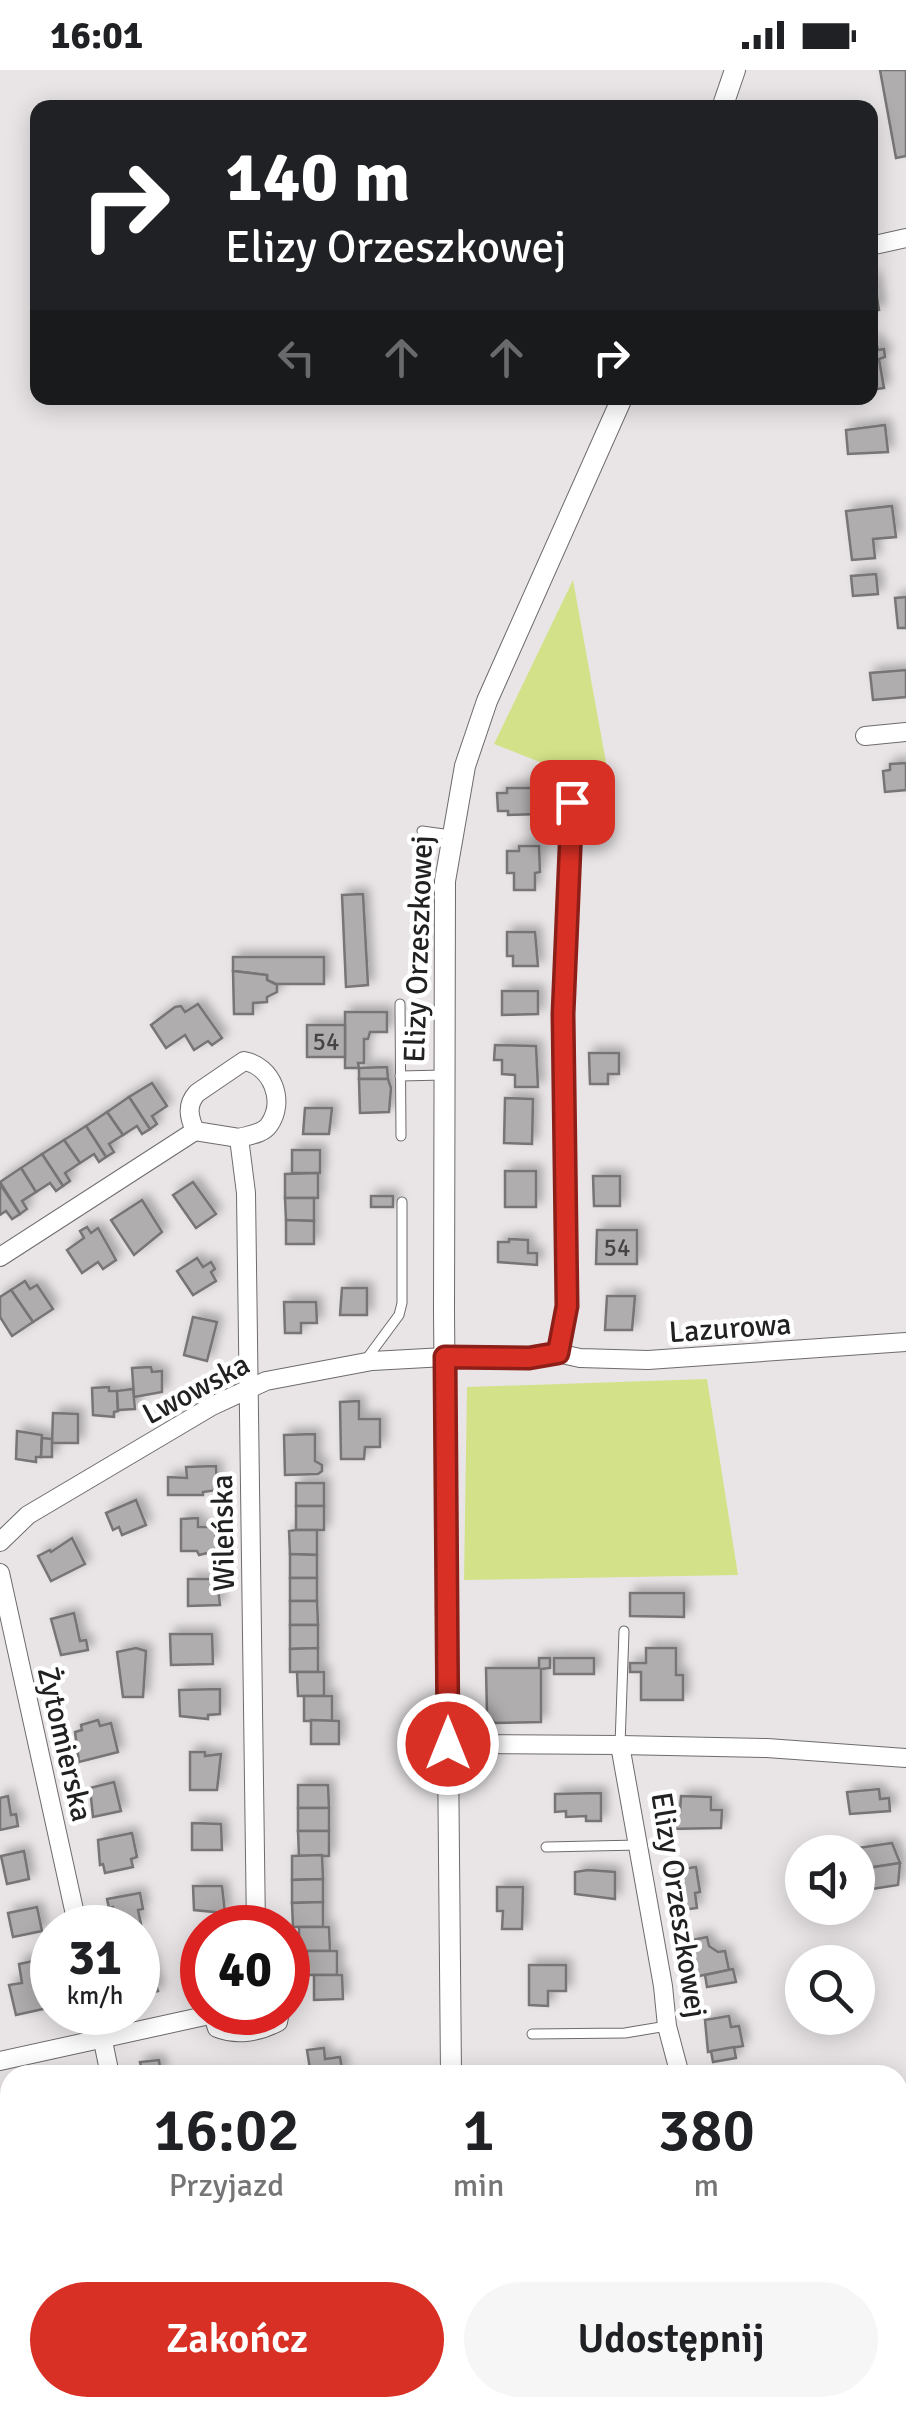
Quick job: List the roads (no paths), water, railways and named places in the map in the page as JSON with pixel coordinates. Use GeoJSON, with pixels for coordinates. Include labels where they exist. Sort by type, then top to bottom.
{"type":"FeatureCollection","features":[{"type":"Feature","properties":{"kind":"street"},"geometry":{"type":"LineString","coordinates":[[725,100],[735,70]]}},
{"type":"Feature","properties":{"kind":"street"},"geometry":{"type":"LineString","coordinates":[[878,244],[906,238]]}},
{"type":"Feature","properties":{"kind":"street","name":"Elizy Orzeszkowej"},"geometry":{"type":"LineString","coordinates":[[451,2065],[443,924],[450,835],[465,766],[493,686],[619,405]]}},
{"type":"Feature","properties":{"kind":"street"},"geometry":{"type":"LineString","coordinates":[[864,736],[906,732]]}},
{"type":"Feature","properties":{"kind":"street"},"geometry":{"type":"LineString","coordinates":[[445,1357],[529,1358],[558,1353],[567,1306],[563,1014],[572,802]]}},
{"type":"Feature","properties":{"kind":"street"},"geometry":{"type":"LineString","coordinates":[[0,1257],[195,1131],[239,1138],[260,1132],[269,1126],[275,1103],[272,1078],[264,1068],[244,1061],[192,1099],[189,1116],[195,1131]]}},
{"type":"Feature","properties":{"kind":"street","name":"Wileńska"},"geometry":{"type":"LineString","coordinates":[[239,1138],[246,1193],[256,1905]]}},
{"type":"Feature","properties":{"kind":"street","name":"Lazurowa"},"geometry":{"type":"LineString","coordinates":[[558,1353],[580,1358],[648,1360],[906,1342]]}},
{"type":"Feature","properties":{"kind":"street","name":"Lwowska"},"geometry":{"type":"LineString","coordinates":[[0,1542],[28,1516],[248,1388],[363,1363],[445,1357]]}},
{"type":"Feature","properties":{"kind":"street","name":"Żytomierska"},"geometry":{"type":"LineString","coordinates":[[0,1573],[73,1905]]}},
{"type":"Feature","properties":{"kind":"street","name":"Elizy Orzeszkowej"},"geometry":{"type":"LineString","coordinates":[[448,1744],[767,1748],[906,1758]]}},
{"type":"Feature","properties":{"kind":"street","name":"Elizy Orzeszkowej"},"geometry":{"type":"LineString","coordinates":[[620,1746],[664,1986],[667,2026],[677,2065]]}},
{"type":"Feature","properties":{"kind":"street"},"geometry":{"type":"LineString","coordinates":[[0,2061],[180,2022]]}},
{"type":"Feature","properties":{"kind":"street"},"geometry":{"type":"LineString","coordinates":[[101,2035],[108,2065]]}},
{"type":"Feature","properties":{"kind":"lane"},"geometry":{"type":"LineString","coordinates":[[422,831],[450,835]]}},
{"type":"Feature","properties":{"kind":"lane"},"geometry":{"type":"LineString","coordinates":[[400,1004],[401,1136]]}},
{"type":"Feature","properties":{"kind":"lane"},"geometry":{"type":"LineString","coordinates":[[400,1076],[444,1075]]}},
{"type":"Feature","properties":{"kind":"lane"},"geometry":{"type":"LineString","coordinates":[[363,1363],[398,1316],[402,1303],[402,1202]]}},
{"type":"Feature","properties":{"kind":"lane"},"geometry":{"type":"LineString","coordinates":[[620,1746],[624,1631]]}},
{"type":"Feature","properties":{"kind":"lane"},"geometry":{"type":"LineString","coordinates":[[546,1847],[639,1845]]}},
{"type":"Feature","properties":{"kind":"lane"},"geometry":{"type":"LineString","coordinates":[[532,2034],[626,2034],[667,2026]]}}]}
